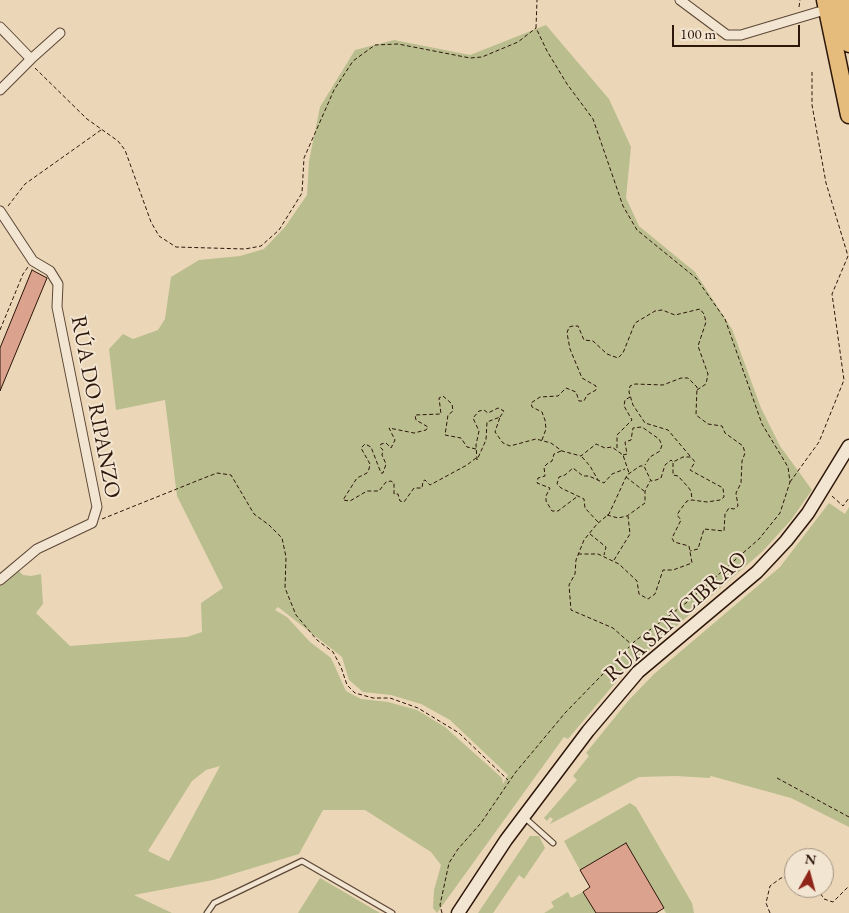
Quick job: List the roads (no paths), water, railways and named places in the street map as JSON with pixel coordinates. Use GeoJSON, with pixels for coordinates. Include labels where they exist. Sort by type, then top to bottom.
{"type":"FeatureCollection","features":[{"type":"Feature","properties":{"kind":"highway"},"geometry":{"type":"LineString","coordinates":[[841,0],[849,44]]}},
{"type":"Feature","properties":{"kind":"highway"},"geometry":{"type":"LineString","coordinates":[[822,6],[849,115]]}},
{"type":"Feature","properties":{"kind":"street"},"geometry":{"type":"LineString","coordinates":[[680,0],[727,35],[741,34],[822,6]]}},
{"type":"Feature","properties":{"kind":"street"},"geometry":{"type":"LineString","coordinates":[[0,27],[30,60]]}},
{"type":"Feature","properties":{"kind":"street"},"geometry":{"type":"LineString","coordinates":[[0,90],[60,33]]}},
{"type":"Feature","properties":{"kind":"street","name":"RÚA DO RIPANZO"},"geometry":{"type":"LineString","coordinates":[[0,580],[37,549],[92,523],[97,507],[57,307],[58,284],[50,271],[33,261],[1,212]]}},
{"type":"Feature","properties":{"kind":"street","name":"RÚA SAN CIBRAO"},"geometry":{"type":"LineString","coordinates":[[458,913],[523,817],[588,731],[638,672],[757,572],[786,541],[824,488],[849,446]]}},
{"type":"Feature","properties":{"kind":"lane"},"geometry":{"type":"LineString","coordinates":[[523,817],[553,842]]}},
{"type":"Feature","properties":{"kind":"lane"},"geometry":{"type":"LineString","coordinates":[[207,913],[214,903],[302,861],[392,913]]}}]}
